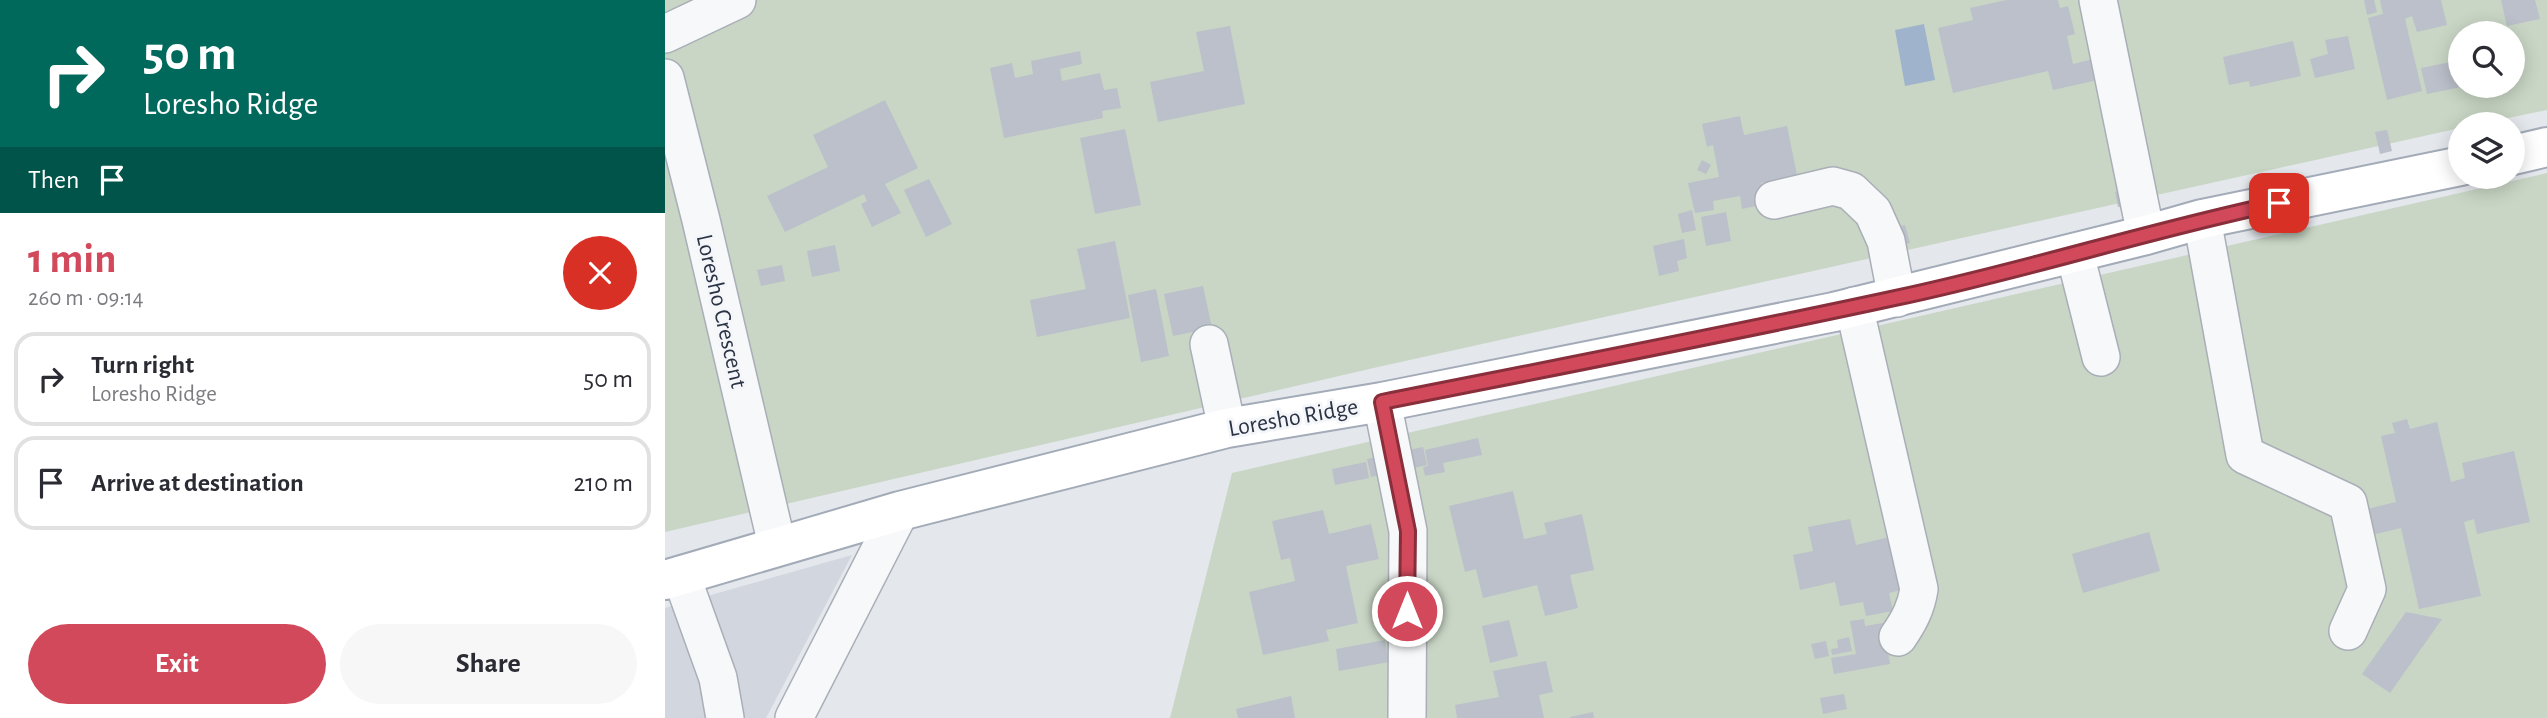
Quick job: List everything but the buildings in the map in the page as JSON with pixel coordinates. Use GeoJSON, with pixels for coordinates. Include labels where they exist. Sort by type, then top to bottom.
{"type":"FeatureCollection","features":[{"type":"Feature","properties":{"kind":"main road"},"geometry":{"type":"LineString","coordinates":[[2525,153],[2547,148]]}},
{"type":"Feature","properties":{"kind":"main road","name":"Loresho Ridge"},"geometry":{"type":"LineString","coordinates":[[673,577],[900,511],[1227,428],[1382,402],[1897,298],[2146,236],[2202,219],[2448,169]]}},
{"type":"Feature","properties":{"kind":"street"},"geometry":{"type":"LineString","coordinates":[[665,34],[737,0]]}},
{"type":"Feature","properties":{"kind":"street"},"geometry":{"type":"LineString","coordinates":[[2098,0],[2146,236]]}},
{"type":"Feature","properties":{"kind":"street","name":"Loresho Crescent"},"geometry":{"type":"LineString","coordinates":[[665,78],[701,220],[776,545]]}},
{"type":"Feature","properties":{"kind":"street"},"geometry":{"type":"LineString","coordinates":[[1774,200],[1833,186],[1850,191],[1873,212],[1886,241],[1897,298]]}},
{"type":"Feature","properties":{"kind":"street"},"geometry":{"type":"LineString","coordinates":[[2202,219],[2245,455],[2348,503],[2367,589],[2348,631]]}},
{"type":"Feature","properties":{"kind":"street"},"geometry":{"type":"LineString","coordinates":[[2075,254],[2101,357]]}},
{"type":"Feature","properties":{"kind":"street"},"geometry":{"type":"LineString","coordinates":[[1854,306],[1919,589],[1911,617],[1898,637]]}},
{"type":"Feature","properties":{"kind":"street"},"geometry":{"type":"LineString","coordinates":[[1209,344],[1227,428]]}},
{"type":"Feature","properties":{"kind":"street"},"geometry":{"type":"LineString","coordinates":[[1382,402],[1408,531],[1407,718]]}},
{"type":"Feature","properties":{"kind":"street"},"geometry":{"type":"LineString","coordinates":[[795,718],[900,511]]}},
{"type":"Feature","properties":{"kind":"street"},"geometry":{"type":"LineString","coordinates":[[673,577],[718,678],[725,718]]}},
{"type":"Feature","properties":{"kind":"shaded area"},"geometry":{"type":"Polygon","coordinates":[[[852,555],[766,718],[665,718],[665,608],[852,555]]]}},
{"type":"Feature","properties":{"kind":"green space"},"geometry":{"type":"Polygon","coordinates":[[[665,0],[2547,0],[2547,110],[2525,115],[2525,112],[2448,112],[2448,131],[1378,367],[665,532],[665,0]]]}},
{"type":"Feature","properties":{"kind":"green space"},"geometry":{"type":"Polygon","coordinates":[[[2547,173],[2547,718],[1170,718],[1232,473],[2477,189],[2525,189],[2525,178],[2547,173]]]}},
{"type":"Feature","properties":{"kind":"water"},"geometry":{"type":"Polygon","coordinates":[[[1924,24],[1935,80],[1905,86],[1895,30],[1924,24]]]}},
{"type":"Feature","properties":{"kind":"route"},"geometry":{"type":"LineString","coordinates":[[1407,611],[1408,531],[1382,402],[1834,312],[2146,236],[2202,219],[2279,203]]}}]}
